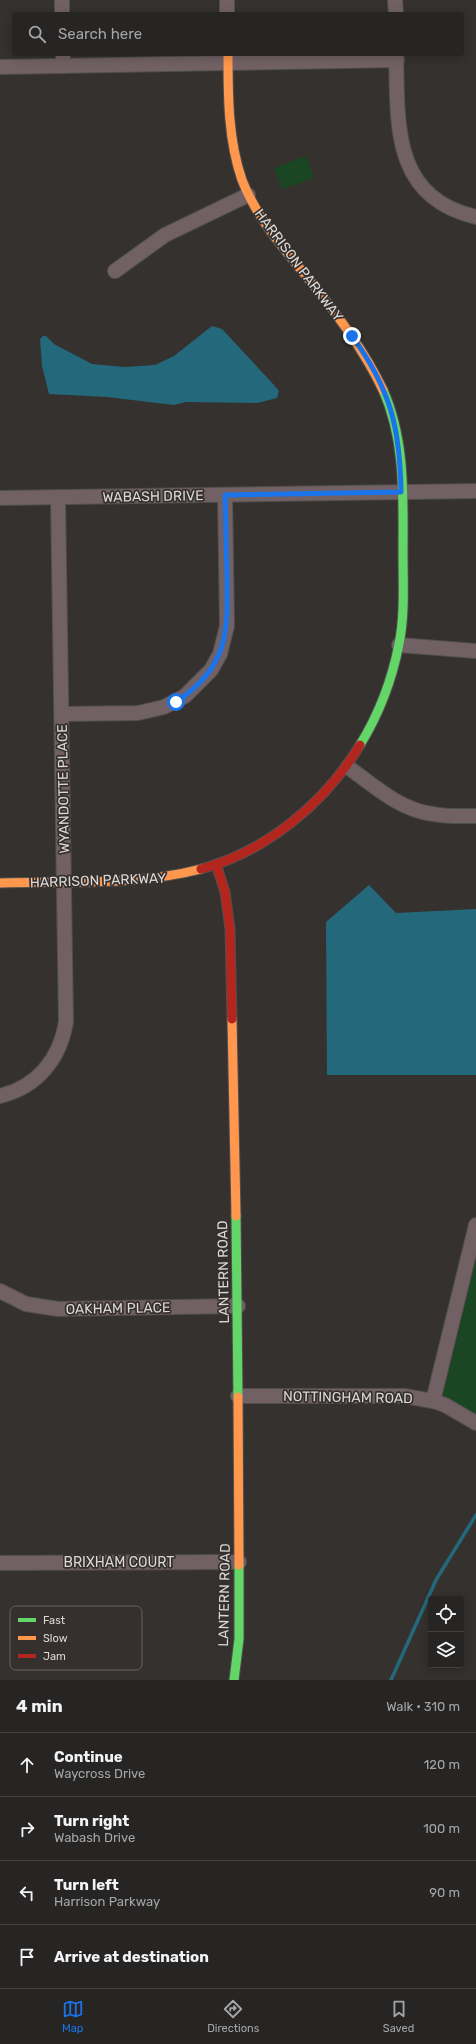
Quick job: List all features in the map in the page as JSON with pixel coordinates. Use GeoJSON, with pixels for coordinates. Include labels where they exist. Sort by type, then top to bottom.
{"type":"FeatureCollection","features":[{"type":"Feature","properties":{"kind":"street"},"geometry":{"type":"LineString","coordinates":[[62,0],[62,12]]}},
{"type":"Feature","properties":{"kind":"street"},"geometry":{"type":"LineString","coordinates":[[227,0],[227,12]]}},
{"type":"Feature","properties":{"kind":"street"},"geometry":{"type":"LineString","coordinates":[[396,0],[396,12]]}},
{"type":"Feature","properties":{"kind":"street"},"geometry":{"type":"LineString","coordinates":[[0,67],[63,60],[396,57],[399,132],[406,161],[422,186],[436,199],[452,209],[476,217]]}},
{"type":"Feature","properties":{"kind":"street","name":"HARRISON PARKWAY"},"geometry":{"type":"LineString","coordinates":[[0,883],[153,879],[187,873],[216,864],[252,848],[276,834],[298,818],[318,800],[348,767],[362,746],[385,698],[399,645],[403,592],[398,435],[390,405],[377,376],[352,336],[267,227],[248,195],[238,166],[231,133],[228,59]]}},
{"type":"Feature","properties":{"kind":"street"},"geometry":{"type":"LineString","coordinates":[[116,271],[165,235],[248,195]]}},
{"type":"Feature","properties":{"kind":"street","name":"WABASH DRIVE"},"geometry":{"type":"LineString","coordinates":[[0,498],[476,491]]}},
{"type":"Feature","properties":{"kind":"street"},"geometry":{"type":"LineString","coordinates":[[63,714],[138,713],[164,707],[185,696],[211,670],[220,654],[227,626],[225,495]]}},
{"type":"Feature","properties":{"kind":"street","name":"WYANDOTTE PLACE"},"geometry":{"type":"LineString","coordinates":[[0,1096],[24,1088],[47,1068],[58,1053],[63,1038],[66,1010],[63,714],[58,497]]}},
{"type":"Feature","properties":{"kind":"street"},"geometry":{"type":"LineString","coordinates":[[399,645],[476,651]]}},
{"type":"Feature","properties":{"kind":"street"},"geometry":{"type":"LineString","coordinates":[[348,767],[385,794],[413,809],[448,816],[476,816]]}},
{"type":"Feature","properties":{"kind":"street","name":"LANTERN ROAD"},"geometry":{"type":"LineString","coordinates":[[216,864],[225,892],[230,929],[238,1306],[239,1639],[234,1680]]}},
{"type":"Feature","properties":{"kind":"street"},"geometry":{"type":"LineString","coordinates":[[433,1401],[476,1226]]}},
{"type":"Feature","properties":{"kind":"street","name":"OAKHAM PLACE"},"geometry":{"type":"LineString","coordinates":[[0,1292],[26,1304],[58,1309],[238,1306]]}},
{"type":"Feature","properties":{"kind":"street","name":"NOTTINGHAM ROAD"},"geometry":{"type":"LineString","coordinates":[[238,1396],[404,1396],[433,1401],[456,1410],[476,1423]]}},
{"type":"Feature","properties":{"kind":"street","name":"BRIXHAM COURT"},"geometry":{"type":"LineString","coordinates":[[0,1563],[239,1562]]}},
{"type":"Feature","properties":{"kind":"green space"},"geometry":{"type":"Polygon","coordinates":[[[306,156],[314,178],[282,189],[274,168],[306,156]]]}},
{"type":"Feature","properties":{"kind":"green space"},"geometry":{"type":"Polygon","coordinates":[[[476,1259],[476,1414],[443,1395],[476,1259]]]}},
{"type":"Feature","properties":{"kind":"water"},"geometry":{"type":"Polygon","coordinates":[[[212,326],[222,329],[274,385],[279,391],[277,398],[257,403],[186,402],[174,405],[107,397],[49,394],[42,366],[40,339],[43,336],[46,336],[54,344],[92,364],[125,367],[155,365],[174,356],[212,326]]]}},
{"type":"Feature","properties":{"kind":"water"},"geometry":{"type":"Polygon","coordinates":[[[369,885],[396,913],[476,909],[476,1075],[327,1075],[326,922],[369,885]]]}},
{"type":"Feature","properties":{"kind":"waterway"},"geometry":{"type":"LineString","coordinates":[[391,1680],[436,1580],[476,1515]]}},
{"type":"Feature","properties":{"kind":"traffic: fast"},"geometry":{"type":"LineString","coordinates":[[360,745],[379,709],[389,684],[399,644],[403,611],[402,470],[396,429],[383,390]]}},
{"type":"Feature","properties":{"kind":"traffic: fast"},"geometry":{"type":"LineString","coordinates":[[236,1216],[238,1397]]}},
{"type":"Feature","properties":{"kind":"traffic: fast"},"geometry":{"type":"LineString","coordinates":[[234,1680],[239,1639],[239,1565]]}},
{"type":"Feature","properties":{"kind":"traffic: slow"},"geometry":{"type":"LineString","coordinates":[[228,56],[231,134],[237,165],[248,194],[255,208],[272,234],[350,334],[368,361],[383,390]]}},
{"type":"Feature","properties":{"kind":"traffic: slow"},"geometry":{"type":"LineString","coordinates":[[0,883],[101,882],[152,878],[201,869]]}},
{"type":"Feature","properties":{"kind":"traffic: slow"},"geometry":{"type":"LineString","coordinates":[[232,1019],[236,1216]]}},
{"type":"Feature","properties":{"kind":"traffic: slow"},"geometry":{"type":"LineString","coordinates":[[238,1397],[239,1565]]}},
{"type":"Feature","properties":{"kind":"traffic: jam"},"geometry":{"type":"LineString","coordinates":[[201,869],[225,861],[249,850],[292,822],[312,805],[330,786],[360,745]]}},
{"type":"Feature","properties":{"kind":"traffic: jam"},"geometry":{"type":"LineString","coordinates":[[216,864],[225,892],[230,929],[232,1019]]}},
{"type":"Feature","properties":{"kind":"route"},"geometry":{"type":"LineString","coordinates":[[176,702],[206,677],[220,654],[225,638],[228,607],[225,495],[401,492],[401,459],[398,435],[390,405],[377,376],[352,336]]}}]}
